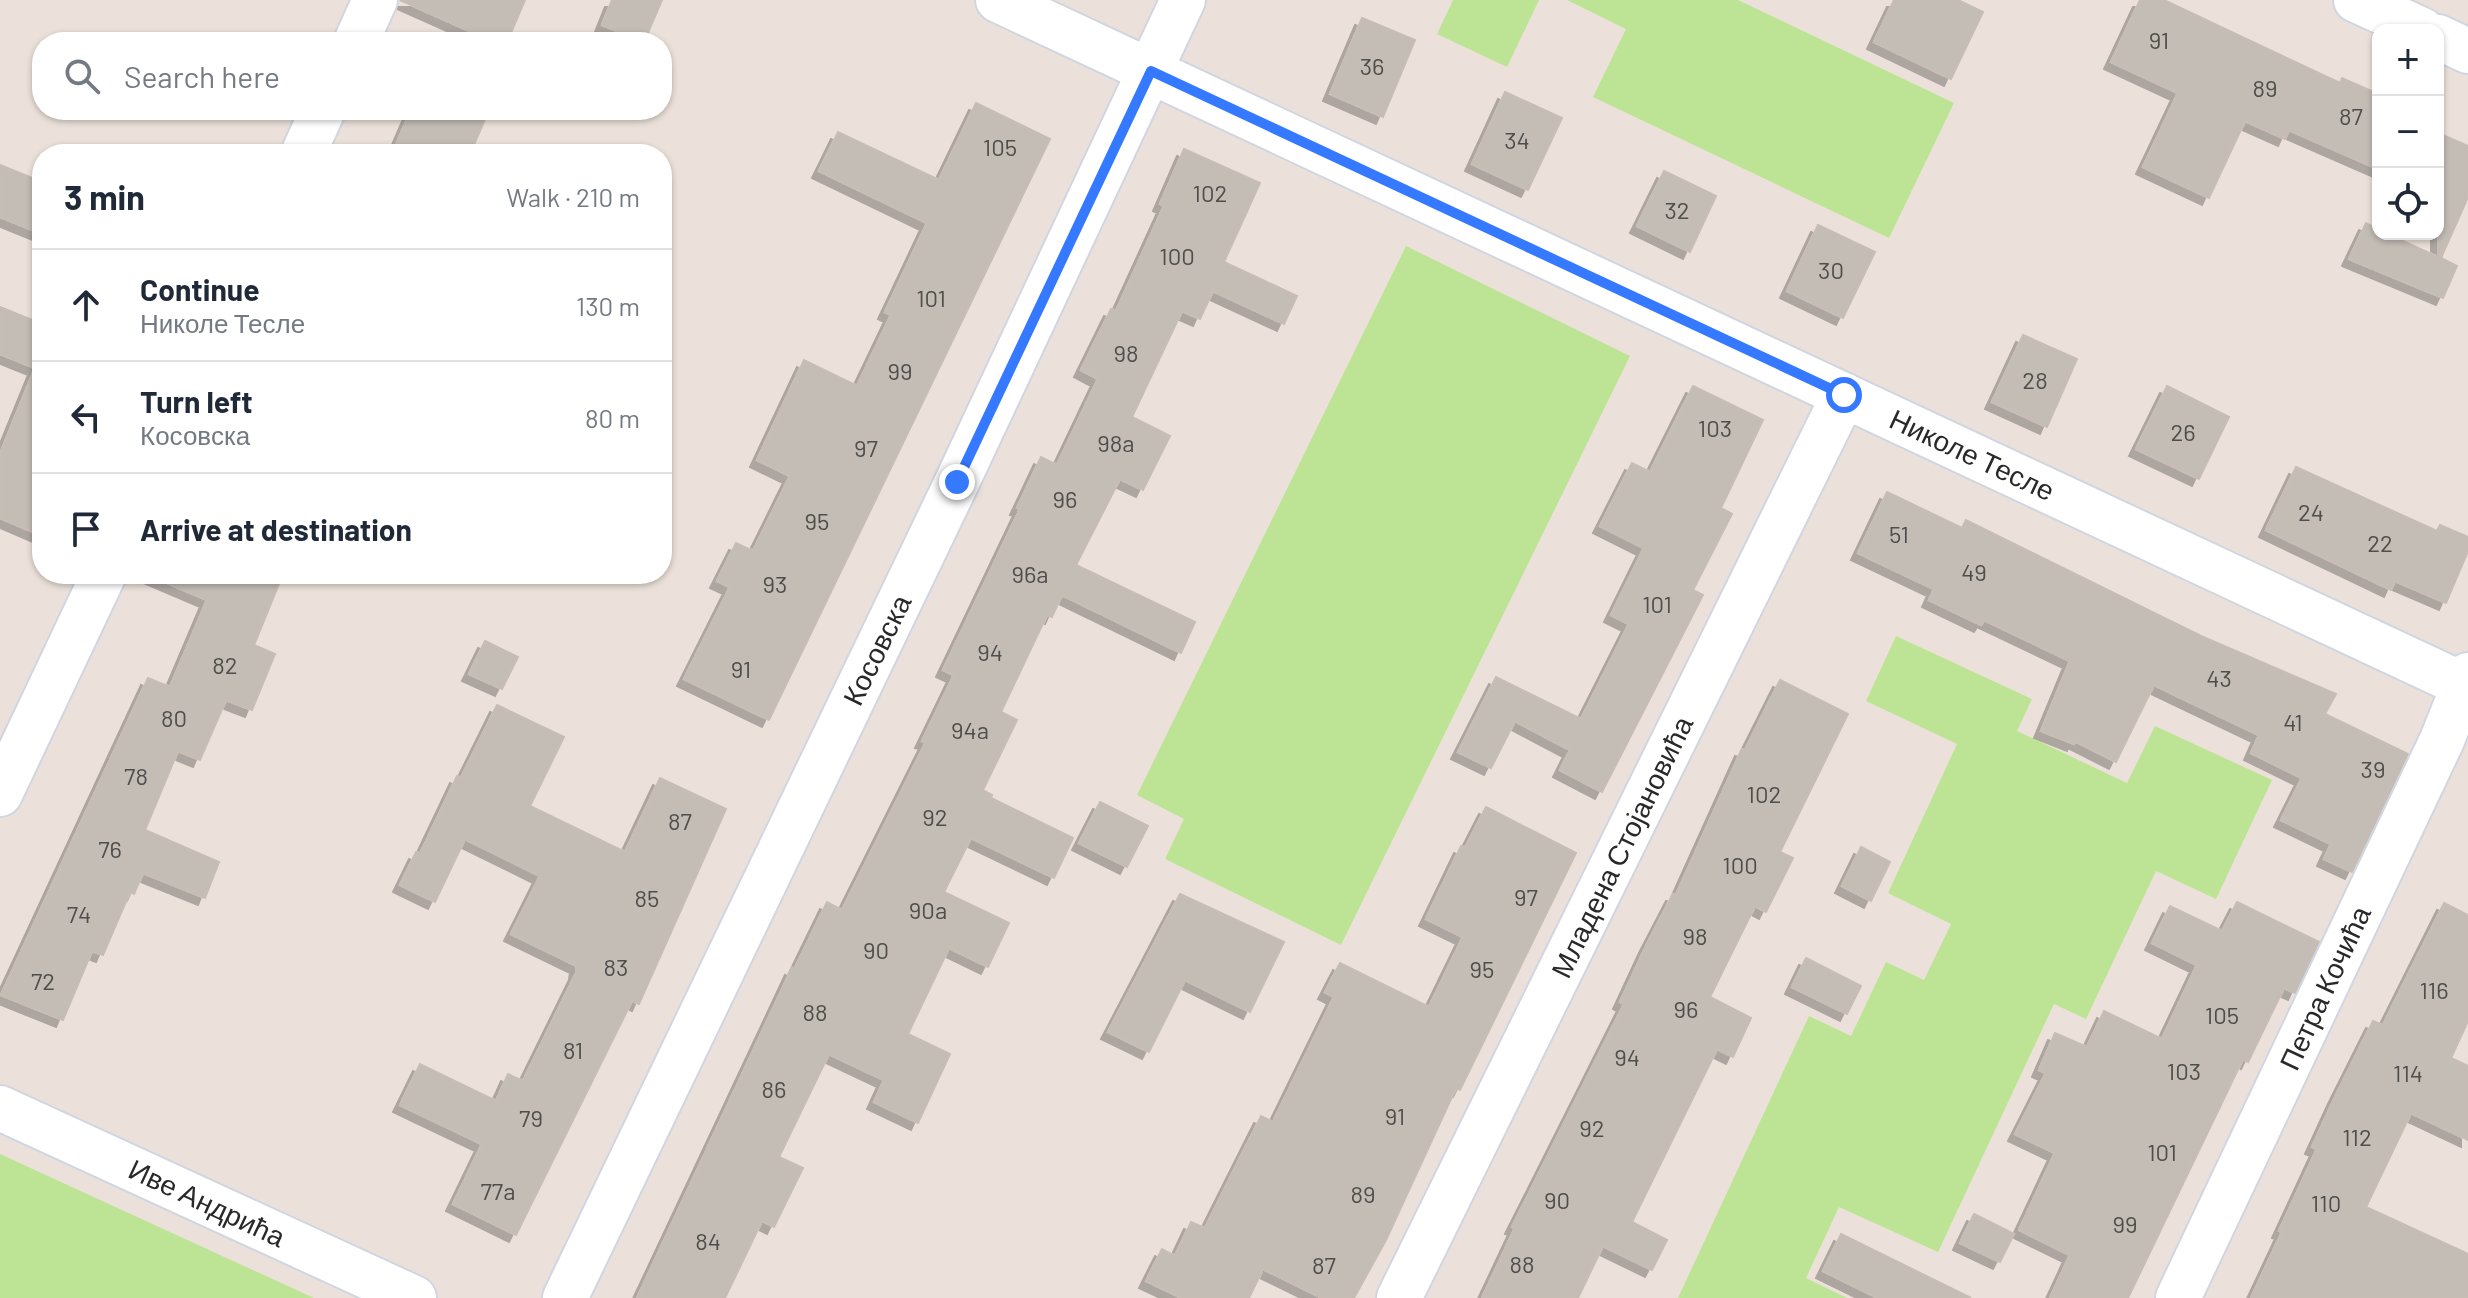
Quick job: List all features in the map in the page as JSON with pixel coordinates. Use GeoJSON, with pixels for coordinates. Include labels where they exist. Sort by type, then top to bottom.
{"type":"FeatureCollection","features":[{"type":"Feature","properties":{"kind":"street"},"geometry":{"type":"LineString","coordinates":[[361,32],[375,0]]}},
{"type":"Feature","properties":{"kind":"street","name":"Николе Тесле"},"geometry":{"type":"LineString","coordinates":[[998,0],[2466,683]]}},
{"type":"Feature","properties":{"kind":"street","name":"Косовска"},"geometry":{"type":"LineString","coordinates":[[565,1298],[1183,0]]}},
{"type":"Feature","properties":{"kind":"street"},"geometry":{"type":"LineString","coordinates":[[2356,0],[2409,24]]}},
{"type":"Feature","properties":{"kind":"street"},"geometry":{"type":"LineString","coordinates":[[2444,40],[2468,51]]}},
{"type":"Feature","properties":{"kind":"street"},"geometry":{"type":"LineString","coordinates":[[308,144],[318,120]]}},
{"type":"Feature","properties":{"kind":"street","name":"Младена Стојановића"},"geometry":{"type":"LineString","coordinates":[[1399,1298],[1844,395]]}},
{"type":"Feature","properties":{"kind":"street"},"geometry":{"type":"LineString","coordinates":[[0,794],[99,584]]}},
{"type":"Feature","properties":{"kind":"street","name":"Петра Кочића"},"geometry":{"type":"LineString","coordinates":[[2178,1298],[2442,740],[2466,683]]}},
{"type":"Feature","properties":{"kind":"street","name":"Иве Андрића"},"geometry":{"type":"LineString","coordinates":[[0,1108],[414,1298]]}},
{"type":"Feature","properties":{"kind":"green space"},"geometry":{"type":"Polygon","coordinates":[[[1453,0],[1539,0],[1507,67],[1437,34],[1453,0]]]}},
{"type":"Feature","properties":{"kind":"green space"},"geometry":{"type":"Polygon","coordinates":[[[1567,0],[1738,0],[1954,103],[1889,238],[1593,97],[1626,29],[1567,0]]]}},
{"type":"Feature","properties":{"kind":"green space"},"geometry":{"type":"Polygon","coordinates":[[[1406,246],[1630,356],[1341,945],[1165,859],[1184,819],[1137,795],[1406,246]]]}},
{"type":"Feature","properties":{"kind":"green space"},"geometry":{"type":"Polygon","coordinates":[[[1896,636],[2032,699],[2017,731],[2127,783],[2155,726],[2272,780],[2216,899],[2156,871],[2086,1019],[2054,1004],[1938,1252],[1839,1207],[1806,1278],[1847,1298],[1678,1298],[1809,1016],[1851,1036],[1886,962],[1924,980],[1951,924],[1888,893],[1957,744],[1866,701],[1896,636]]]}},
{"type":"Feature","properties":{"kind":"green space"},"geometry":{"type":"Polygon","coordinates":[[[0,1154],[314,1298],[0,1298],[0,1154]]]}},
{"type":"Feature","properties":{"kind":"building"},"geometry":{"type":"Polygon","coordinates":[[[400,0],[525,0],[511,32],[472,32],[400,0]]]}},
{"type":"Feature","properties":{"kind":"building"},"geometry":{"type":"Polygon","coordinates":[[[612,0],[662,0],[648,32],[619,32],[602,25],[612,0]]]}},
{"type":"Feature","properties":{"kind":"building"},"geometry":{"type":"Polygon","coordinates":[[[1894,0],[1958,0],[1983,12],[1951,79],[1874,42],[1894,0]]]}},
{"type":"Feature","properties":{"kind":"building"},"geometry":{"type":"Polygon","coordinates":[[[2140,0],[2164,0],[2340,83],[2342,78],[2372,91],[2372,166],[2289,130],[2285,139],[2245,121],[2209,198],[2143,167],[2178,93],[2111,62],[2140,0]]]}},
{"type":"Feature","properties":{"kind":"building"},"geometry":{"type":"Polygon","coordinates":[[[1362,18],[1415,40],[1383,117],[1330,94],[1362,18]]]}},
{"type":"Feature","properties":{"kind":"building"},"geometry":{"type":"Polygon","coordinates":[[[1505,92],[1562,118],[1528,190],[1472,164],[1505,92]]]}},
{"type":"Feature","properties":{"kind":"building"},"geometry":{"type":"Polygon","coordinates":[[[976,103],[1050,139],[769,720],[684,679],[730,587],[717,581],[736,543],[753,551],[790,476],[757,460],[804,360],[857,386],[891,315],[885,312],[927,223],[819,171],[838,132],[939,180],[976,103]]]}},
{"type":"Feature","properties":{"kind":"building"},"geometry":{"type":"Polygon","coordinates":[[[407,120],[485,120],[474,144],[396,144],[407,120]]]}},
{"type":"Feature","properties":{"kind":"building"},"geometry":{"type":"Polygon","coordinates":[[[2444,136],[2468,146],[2468,197],[2441,258],[2457,266],[2443,298],[2349,259],[2366,223],[2372,226],[2372,240],[2401,240],[2438,257],[2438,240],[2444,240],[2444,136]]]}},
{"type":"Feature","properties":{"kind":"building"},"geometry":{"type":"Polygon","coordinates":[[[1184,149],[1260,183],[1224,262],[1297,296],[1284,324],[1213,291],[1200,319],[1182,311],[1132,417],[1170,436],[1143,490],[1120,479],[1076,565],[1195,622],[1181,653],[1062,595],[1052,617],[1047,615],[1001,712],[1017,720],[983,790],[992,795],[991,798],[1073,838],[1054,878],[971,838],[944,892],[1009,923],[988,967],[949,948],[908,1034],[950,1054],[918,1123],[874,1102],[884,1080],[829,1054],[779,1157],[803,1168],[774,1227],[762,1221],[725,1298],[637,1298],[792,968],[794,970],[827,902],[842,910],[926,742],[922,741],[954,675],[943,670],[1020,509],[1017,508],[1041,457],[1057,465],[1098,379],[1081,370],[1111,309],[1116,311],[1164,206],[1160,204],[1184,149]]]}},
{"type":"Feature","properties":{"kind":"building"},"geometry":{"type":"Polygon","coordinates":[[[0,165],[32,178],[32,230],[0,217],[0,165]]]}},
{"type":"Feature","properties":{"kind":"building"},"geometry":{"type":"Polygon","coordinates":[[[1664,171],[1716,196],[1690,252],[1637,226],[1664,171]]]}},
{"type":"Feature","properties":{"kind":"building"},"geometry":{"type":"Polygon","coordinates":[[[1818,225],[1875,252],[1843,318],[1787,291],[1818,225]]]}},
{"type":"Feature","properties":{"kind":"building"},"geometry":{"type":"Polygon","coordinates":[[[0,307],[32,320],[32,367],[0,354],[0,307]]]}},
{"type":"Feature","properties":{"kind":"building"},"geometry":{"type":"Polygon","coordinates":[[[2023,335],[2077,359],[2047,427],[1992,402],[2023,335]]]}},
{"type":"Feature","properties":{"kind":"building"},"geometry":{"type":"Polygon","coordinates":[[[32,375],[32,532],[0,518],[0,454],[32,375]]]}},
{"type":"Feature","properties":{"kind":"building"},"geometry":{"type":"Polygon","coordinates":[[[1693,386],[1763,420],[1721,508],[1732,514],[1693,590],[1703,595],[1602,792],[1560,770],[1570,750],[1515,721],[1491,768],[1458,752],[1496,677],[1581,719],[1629,624],[1611,615],[1644,548],[1600,526],[1632,463],[1650,472],[1693,386]]]}},
{"type":"Feature","properties":{"kind":"building"},"geometry":{"type":"Polygon","coordinates":[[[2167,386],[2229,417],[2199,479],[2136,449],[2167,386]]]}},
{"type":"Feature","properties":{"kind":"building"},"geometry":{"type":"Polygon","coordinates":[[[2296,467],[2437,531],[2440,525],[2468,537],[2468,551],[2446,603],[2395,581],[2391,590],[2266,530],[2296,467]]]}},
{"type":"Feature","properties":{"kind":"building"},"geometry":{"type":"Polygon","coordinates":[[[1887,492],[1962,528],[1966,520],[2201,636],[2336,694],[2325,714],[2408,754],[2352,872],[2324,859],[2331,844],[2281,820],[2302,778],[2251,753],[2259,735],[2154,685],[2116,762],[2075,741],[2074,744],[2041,731],[2070,661],[1984,620],[1981,625],[1929,600],[1934,589],[1858,553],[1887,492]]]}},
{"type":"Feature","properties":{"kind":"building"},"geometry":{"type":"Polygon","coordinates":[[[169,584],[279,584],[254,645],[275,654],[252,710],[226,700],[200,760],[178,751],[145,830],[219,862],[205,898],[143,873],[134,894],[130,892],[103,955],[92,951],[63,1020],[1,995],[148,678],[170,687],[207,600],[169,584]]]}},
{"type":"Feature","properties":{"kind":"building"},"geometry":{"type":"Polygon","coordinates":[[[485,641],[518,657],[502,689],[469,674],[485,641]]]}},
{"type":"Feature","properties":{"kind":"building"},"geometry":{"type":"Polygon","coordinates":[[[1780,680],[1848,714],[1780,852],[1793,858],[1766,912],[1755,906],[1710,997],[1751,1018],[1733,1057],[1717,1049],[1632,1222],[1667,1240],[1652,1270],[1603,1246],[1578,1298],[1482,1298],[1515,1228],[1512,1227],[1624,1004],[1620,1002],[1646,946],[1673,894],[1676,895],[1742,749],[1745,750],[1780,680]]]}},
{"type":"Feature","properties":{"kind":"building"},"geometry":{"type":"Polygon","coordinates":[[[497,705],[564,737],[530,806],[625,852],[660,778],[726,809],[639,1004],[632,1001],[516,1235],[453,1204],[482,1144],[400,1105],[420,1064],[496,1101],[508,1074],[523,1081],[576,973],[577,966],[511,934],[540,876],[465,839],[435,902],[400,885],[416,852],[420,854],[457,776],[461,778],[497,705]]]}},
{"type":"Feature","properties":{"kind":"building"},"geometry":{"type":"Polygon","coordinates":[[[1100,802],[1148,826],[1127,867],[1079,843],[1100,802]]]}},
{"type":"Feature","properties":{"kind":"building"},"geometry":{"type":"Polygon","coordinates":[[[1486,807],[1576,853],[1460,1090],[1456,1088],[1386,1240],[1354,1298],[1322,1298],[1263,1269],[1249,1298],[1182,1298],[1146,1281],[1162,1249],[1175,1256],[1191,1222],[1205,1228],[1261,1116],[1273,1122],[1334,997],[1325,992],[1340,963],[1429,1007],[1463,937],[1426,919],[1461,846],[1465,848],[1486,807]]]}},
{"type":"Feature","properties":{"kind":"building"},"geometry":{"type":"Polygon","coordinates":[[[1861,847],[1890,862],[1871,901],[1842,886],[1861,847]]]}},
{"type":"Feature","properties":{"kind":"building"},"geometry":{"type":"Polygon","coordinates":[[[1180,894],[1284,942],[1250,1012],[1185,980],[1149,1052],[1108,1032],[1180,894]]]}},
{"type":"Feature","properties":{"kind":"building"},"geometry":{"type":"Polygon","coordinates":[[[2237,902],[2319,942],[2295,993],[2284,988],[2248,1062],[2243,1059],[2128,1298],[2050,1298],[2070,1255],[2019,1230],[2055,1153],[2015,1134],[2046,1073],[2039,1070],[2055,1033],[2087,1047],[2104,1011],[2162,1039],[2197,965],[2152,943],[2170,906],[2222,931],[2237,902]]]}},
{"type":"Feature","properties":{"kind":"building"},"geometry":{"type":"Polygon","coordinates":[[[2444,903],[2468,915],[2468,1021],[2451,1058],[2468,1066],[2468,1140],[2411,1113],[2366,1207],[2468,1254],[2468,1298],[2251,1298],[2317,1149],[2312,1147],[2335,1097],[2373,1021],[2383,1025],[2444,903]]]}},
{"type":"Feature","properties":{"kind":"building"},"geometry":{"type":"Polygon","coordinates":[[[1806,958],[1861,986],[1847,1014],[1792,987],[1806,958]]]}},
{"type":"Feature","properties":{"kind":"building"},"geometry":{"type":"Polygon","coordinates":[[[1974,1214],[2014,1234],[2000,1262],[1960,1243],[1974,1214]]]}},
{"type":"Feature","properties":{"kind":"building"},"geometry":{"type":"Polygon","coordinates":[[[1841,1234],[1971,1298],[1878,1298],[1823,1271],[1841,1234]]]}},
{"type":"Feature","properties":{"kind":"route"},"geometry":{"type":"LineString","coordinates":[[957,482],[1151,71],[1844,395]]}}]}
